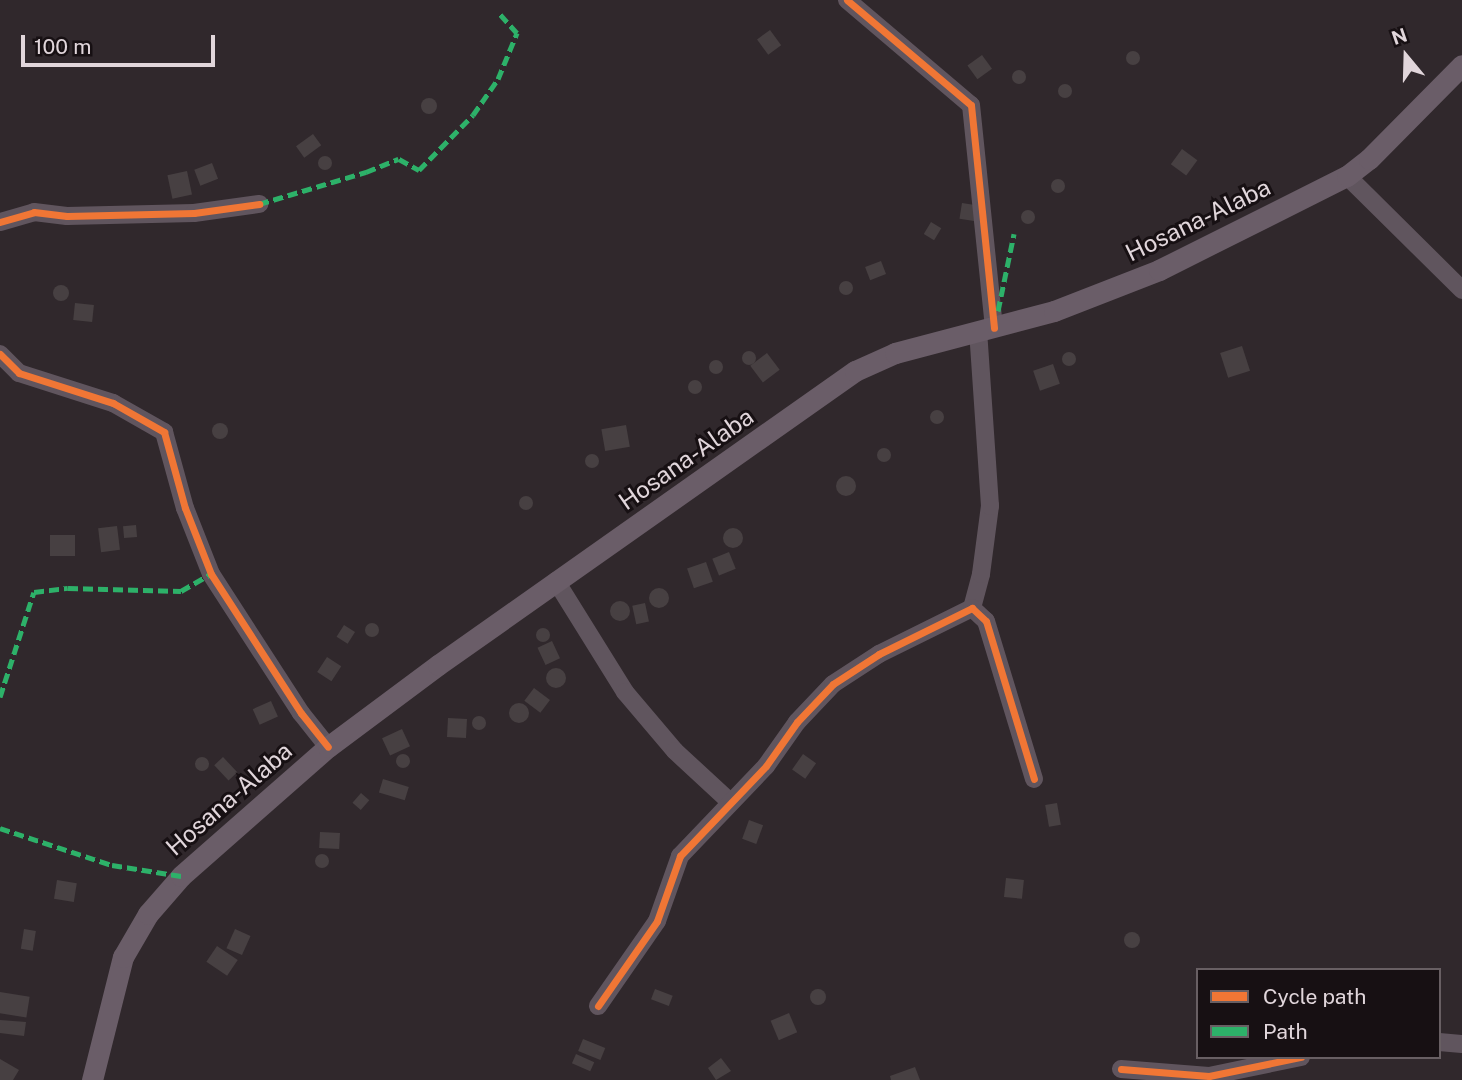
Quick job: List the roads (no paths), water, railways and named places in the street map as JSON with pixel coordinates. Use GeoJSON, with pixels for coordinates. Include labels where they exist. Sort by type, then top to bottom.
{"type":"FeatureCollection","features":[{"type":"Feature","properties":{"kind":"main road","name":"Hosana-Alaba"},"geometry":{"type":"LineString","coordinates":[[92,1080],[123,957],[148,914],[181,876],[328,747],[556,581],[855,372],[895,353],[1054,311],[1159,270],[1347,176],[1369,159],[1462,65]]}},
{"type":"Feature","properties":{"kind":"street"},"geometry":{"type":"LineString","coordinates":[[598,1006],[657,920],[680,856],[766,766],[797,722],[833,684],[879,654],[972,608],[981,573],[990,506],[986,330],[971,105],[847,0]]}},
{"type":"Feature","properties":{"kind":"street"},"geometry":{"type":"LineString","coordinates":[[1347,176],[1462,290]]}},
{"type":"Feature","properties":{"kind":"street"},"geometry":{"type":"LineString","coordinates":[[0,222],[34,212],[67,216],[194,213],[259,204]]}},
{"type":"Feature","properties":{"kind":"street"},"geometry":{"type":"LineString","coordinates":[[0,354],[19,373],[113,404],[164,432],[185,508],[211,574],[301,713],[328,747]]}},
{"type":"Feature","properties":{"kind":"street"},"geometry":{"type":"LineString","coordinates":[[556,581],[625,692],[675,751],[730,802]]}},
{"type":"Feature","properties":{"kind":"street"},"geometry":{"type":"LineString","coordinates":[[972,608],[986,621],[1034,779]]}},
{"type":"Feature","properties":{"kind":"street"},"geometry":{"type":"LineString","coordinates":[[1441,1042],[1462,1044]]}},
{"type":"Feature","properties":{"kind":"street"},"geometry":{"type":"LineString","coordinates":[[1121,1069],[1209,1076],[1291,1059]]}}]}
